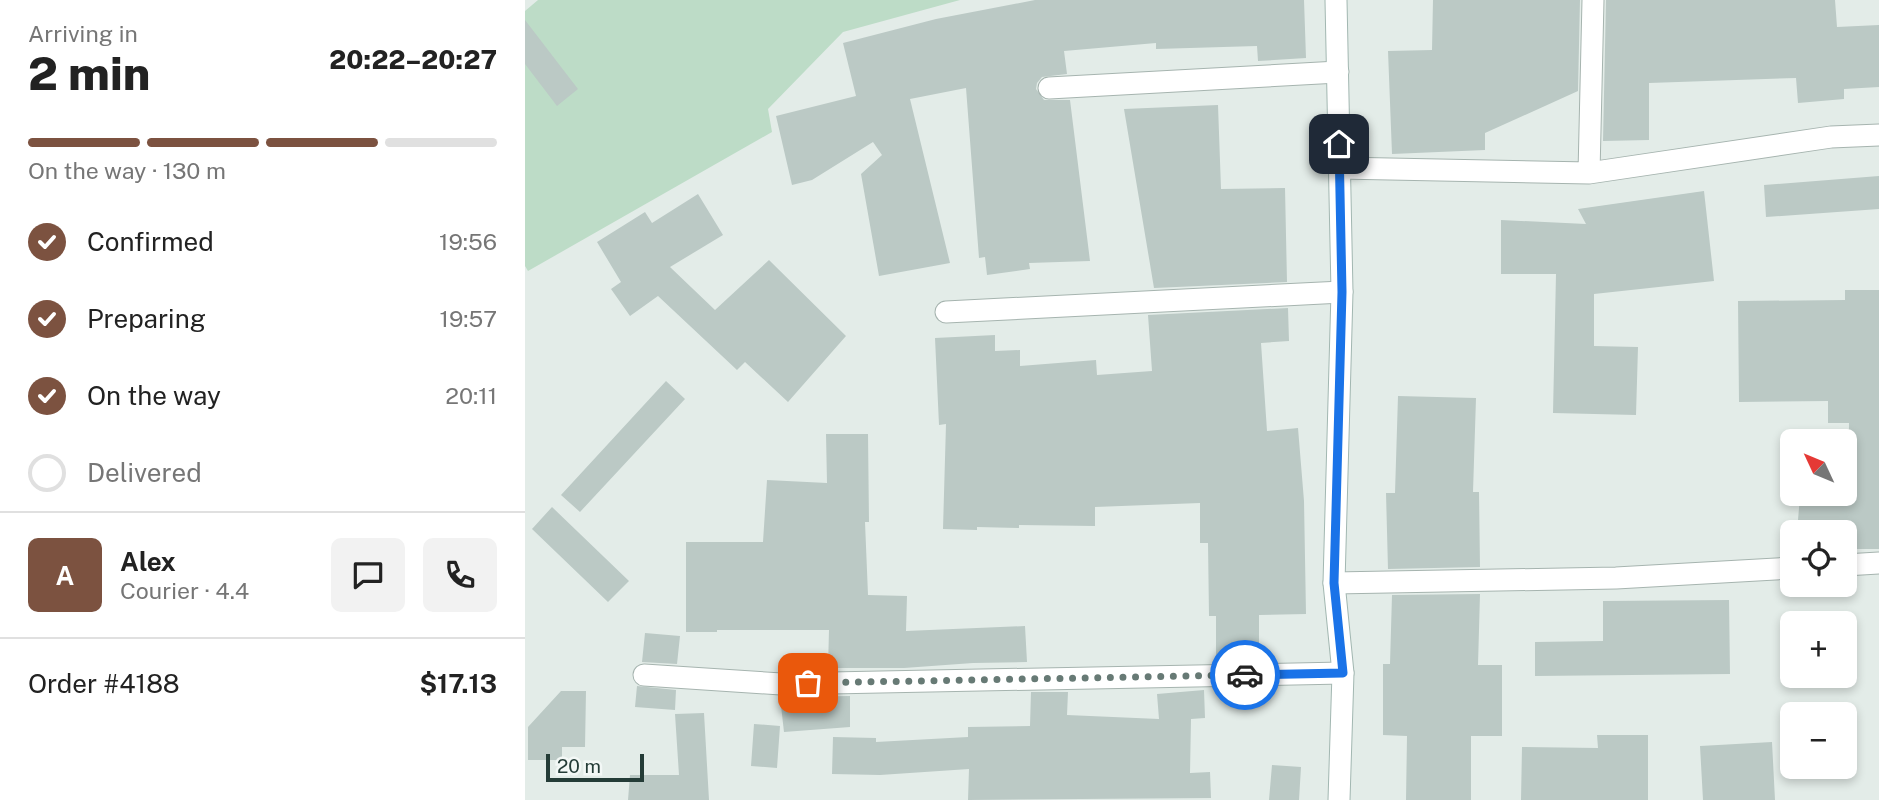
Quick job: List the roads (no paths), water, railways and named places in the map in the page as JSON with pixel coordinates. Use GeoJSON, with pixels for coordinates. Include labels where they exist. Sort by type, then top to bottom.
{"type":"FeatureCollection","features":[{"type":"Feature","properties":{"kind":"street"},"geometry":{"type":"LineString","coordinates":[[1336,0],[1342,292],[1334,583],[1343,673],[1339,800]]}},
{"type":"Feature","properties":{"kind":"street"},"geometry":{"type":"LineString","coordinates":[[1589,173],[1593,0]]}},
{"type":"Feature","properties":{"kind":"street"},"geometry":{"type":"LineString","coordinates":[[1049,88],[1338,72]]}},
{"type":"Feature","properties":{"kind":"street"},"geometry":{"type":"LineString","coordinates":[[1340,168],[1589,173],[1831,136],[1879,135]]}},
{"type":"Feature","properties":{"kind":"street"},"geometry":{"type":"LineString","coordinates":[[946,312],[1342,292]]}},
{"type":"Feature","properties":{"kind":"street"},"geometry":{"type":"LineString","coordinates":[[1857,564],[1879,563]]}},
{"type":"Feature","properties":{"kind":"street"},"geometry":{"type":"LineString","coordinates":[[1334,583],[1616,578],[1780,569]]}},
{"type":"Feature","properties":{"kind":"street"},"geometry":{"type":"LineString","coordinates":[[644,675],[782,684],[1343,673]]}}]}
